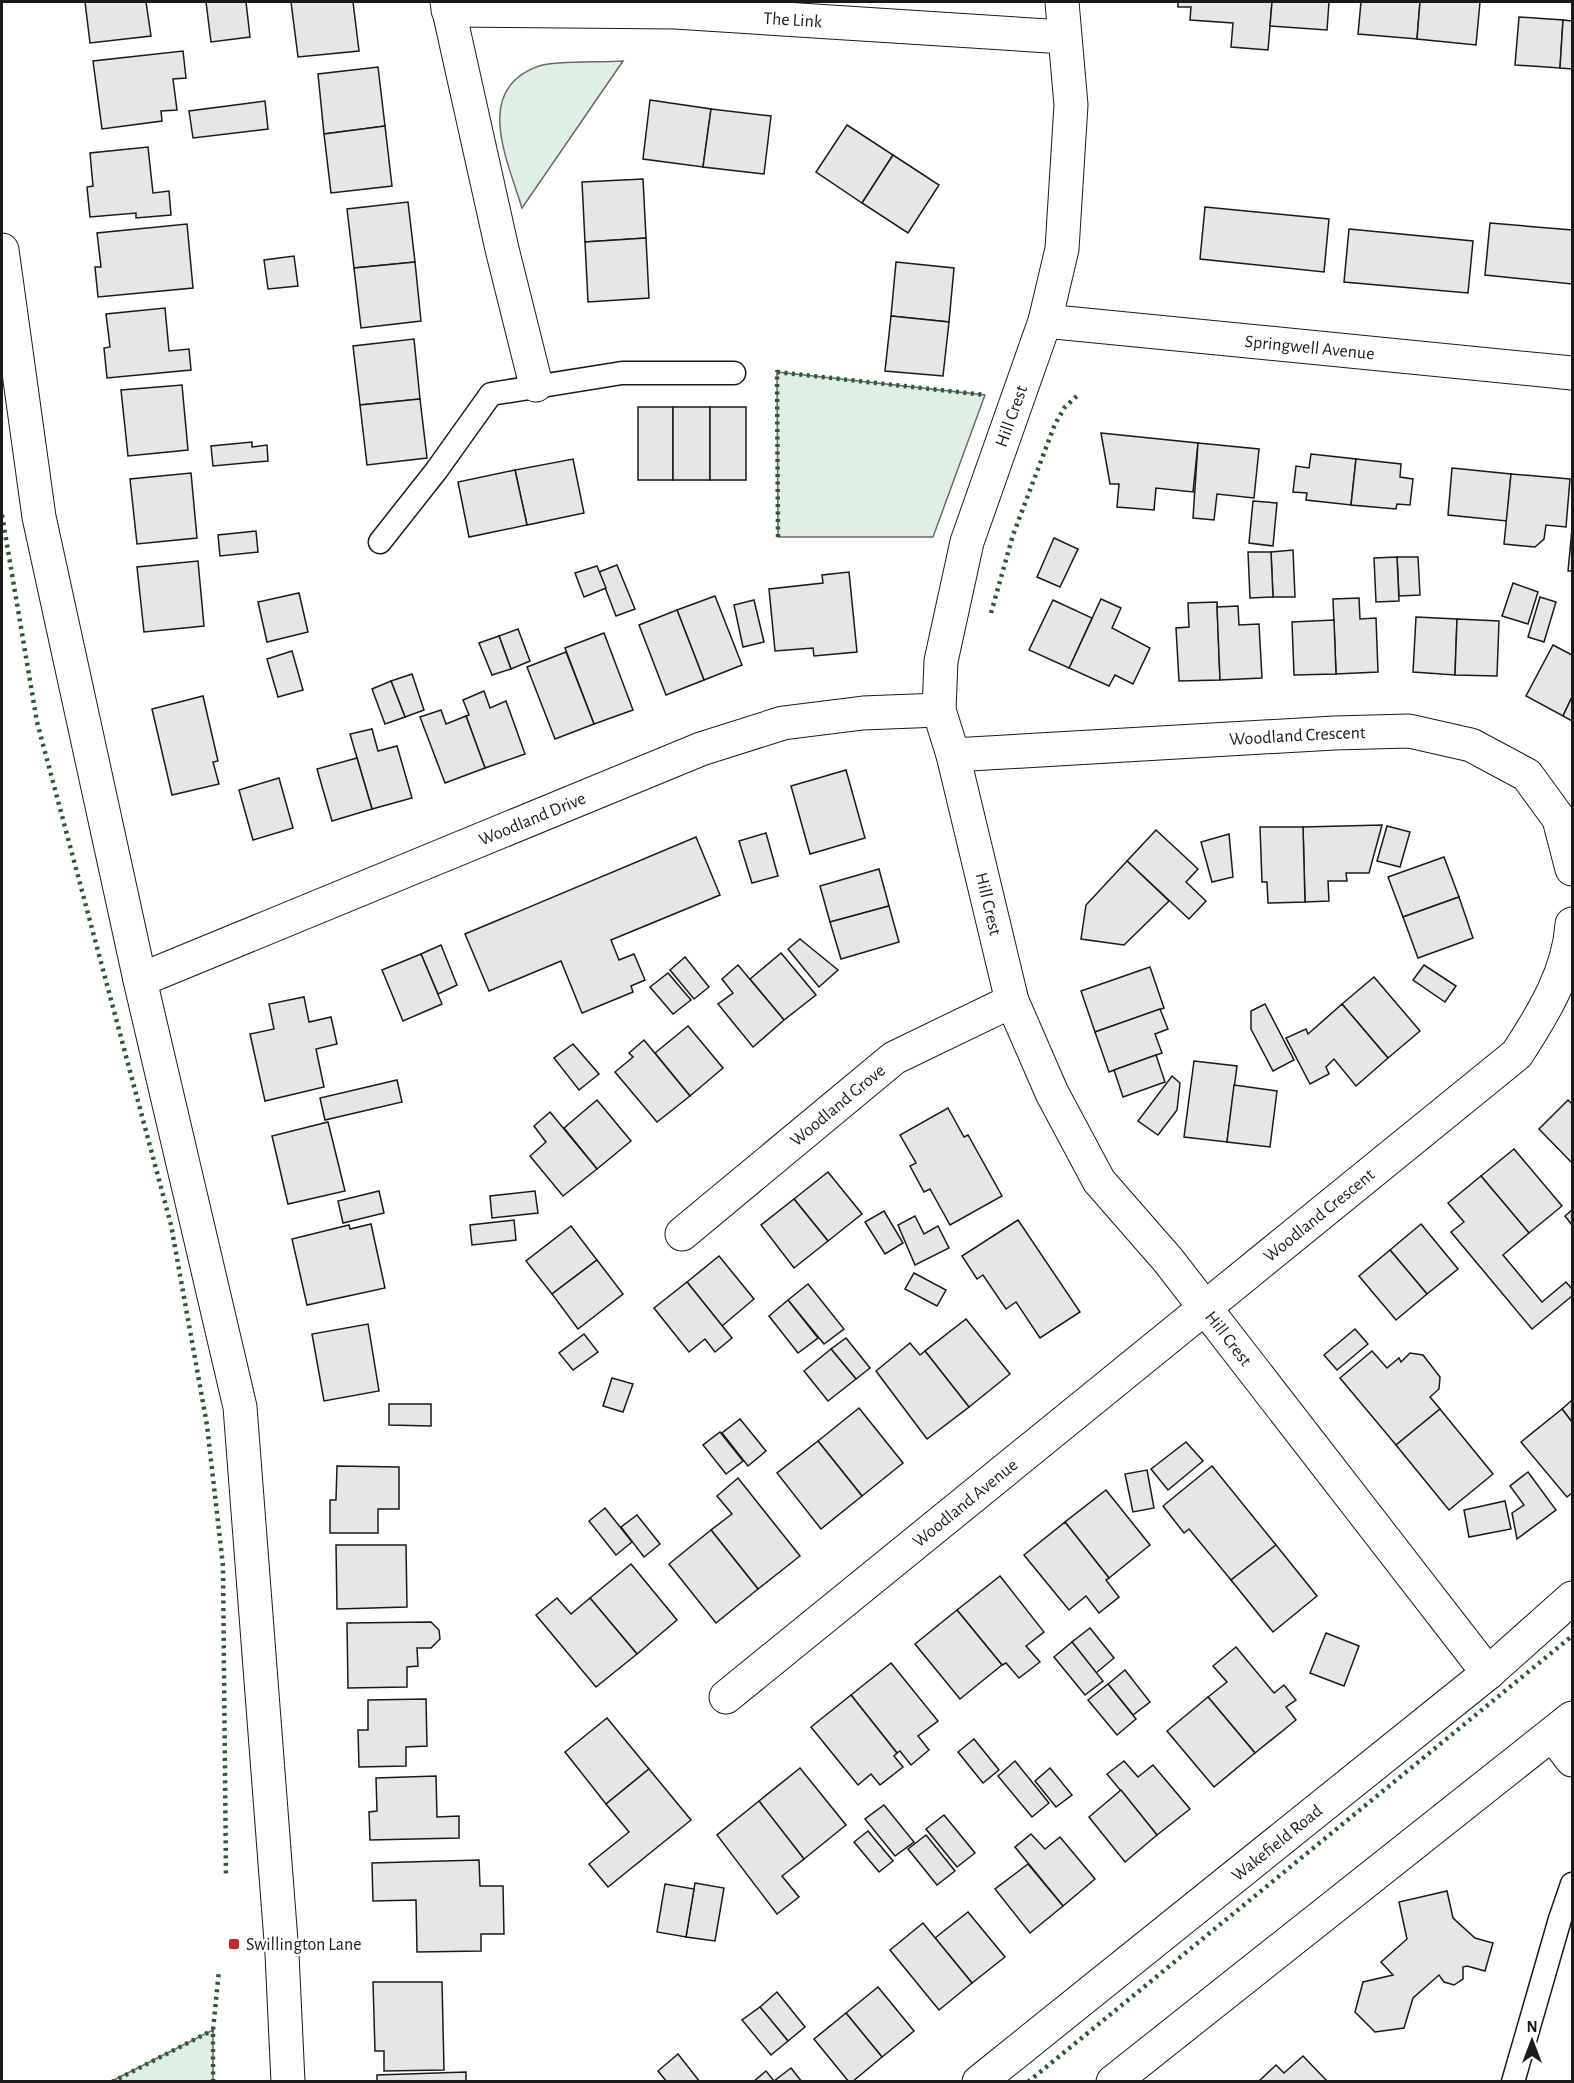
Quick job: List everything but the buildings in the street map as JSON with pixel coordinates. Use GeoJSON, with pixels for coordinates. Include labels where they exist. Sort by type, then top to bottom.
{"type":"FeatureCollection","features":[{"type":"Feature","properties":{"kind":"street","name":"Hill Crest"},"geometry":{"type":"LineString","coordinates":[[1062,2],[1071,105],[1068,182],[1062,249],[1045,321],[967,542],[941,661],[939,710],[953,755],[1012,1001],[1052,1093],[1099,1181],[1168,1260],[1488,1672]]}},
{"type":"Feature","properties":{"kind":"street","name":"The Link"},"geometry":{"type":"LineString","coordinates":[[536,386],[448,6],[675,12],[1064,37]]}},
{"type":"Feature","properties":{"kind":"street"},"geometry":{"type":"LineString","coordinates":[[2,250],[39,517],[140,980],[240,1407],[282,1954],[288,2082]]}},
{"type":"Feature","properties":{"kind":"street","name":"Springwell Avenue"},"geometry":{"type":"LineString","coordinates":[[1045,321],[1572,373]]}},
{"type":"Feature","properties":{"kind":"street","name":"Woodland Drive"},"geometry":{"type":"LineString","coordinates":[[140,980],[700,748],[783,723],[863,713],[939,710]]}},
{"type":"Feature","properties":{"kind":"street","name":"Woodland Crescent"},"geometry":{"type":"LineString","coordinates":[[953,755],[1334,733],[1409,731],[1472,745],[1527,775],[1559,819],[1572,868]]}},
{"type":"Feature","properties":{"kind":"street","name":"Woodland Crescent"},"geometry":{"type":"LineString","coordinates":[[1204,1308],[1517,1054],[1549,1004],[1571,945],[1572,924]]}},
{"type":"Feature","properties":{"kind":"street","name":"Woodland Grove"},"geometry":{"type":"LineString","coordinates":[[682,1234],[894,1058],[1012,1001]]}},
{"type":"Feature","properties":{"kind":"street","name":"Woodland Avenue"},"geometry":{"type":"LineString","coordinates":[[726,1697],[1204,1308]]}},
{"type":"Feature","properties":{"kind":"street","name":"Wakefield Road"},"geometry":{"type":"LineString","coordinates":[[979,2082],[1488,1672],[1572,1598]]}},
{"type":"Feature","properties":{"kind":"street"},"geometry":{"type":"LineString","coordinates":[[1113,2082],[1562,1726],[1572,1760]]}},
{"type":"Feature","properties":{"kind":"lane"},"geometry":{"type":"LineString","coordinates":[[380,542],[436,471],[491,394],[622,373],[734,373]]}},
{"type":"Feature","properties":{"kind":"lane"},"geometry":{"type":"LineString","coordinates":[[1513,2082],[1572,1884]]}},
{"type":"Feature","properties":{"kind":"green space"},"geometry":{"type":"Polygon","coordinates":[[[623,61],[522,208],[509,169],[500,128],[500,109],[506,91],[518,77],[539,66],[568,62],[623,61]]]}},
{"type":"Feature","properties":{"kind":"green space"},"geometry":{"type":"Polygon","coordinates":[[[777,372],[985,395],[933,537],[778,537],[777,372]]]}},
{"type":"Feature","properties":{"kind":"green space"},"geometry":{"type":"Polygon","coordinates":[[[213,2030],[213,2081],[112,2081],[213,2030]]]}},
{"type":"Feature","properties":{"kind":"hedge"},"geometry":{"type":"LineString","coordinates":[[778,537],[777,372],[985,395]]}},
{"type":"Feature","properties":{"kind":"hedge"},"geometry":{"type":"LineString","coordinates":[[991,613],[1013,535],[1055,424],[1065,407],[1078,395]]}},
{"type":"Feature","properties":{"kind":"hedge"},"geometry":{"type":"LineString","coordinates":[[2,515],[37,722],[171,1225],[207,1425],[223,1566],[226,1876]]}},
{"type":"Feature","properties":{"kind":"hedge"},"geometry":{"type":"LineString","coordinates":[[1028,2082],[1572,1636]]}},
{"type":"Feature","properties":{"kind":"hedge"},"geometry":{"type":"LineString","coordinates":[[213,2082],[213,2030],[219,1970]]}},
{"type":"Feature","properties":{"kind":"hedge"},"geometry":{"type":"LineString","coordinates":[[112,2082],[213,2030]]}},
{"type":"Feature","properties":{"kind":"place","name":"Swillington Lane"},"geometry":{"type":"Point","coordinates":[234,1944]}}]}
